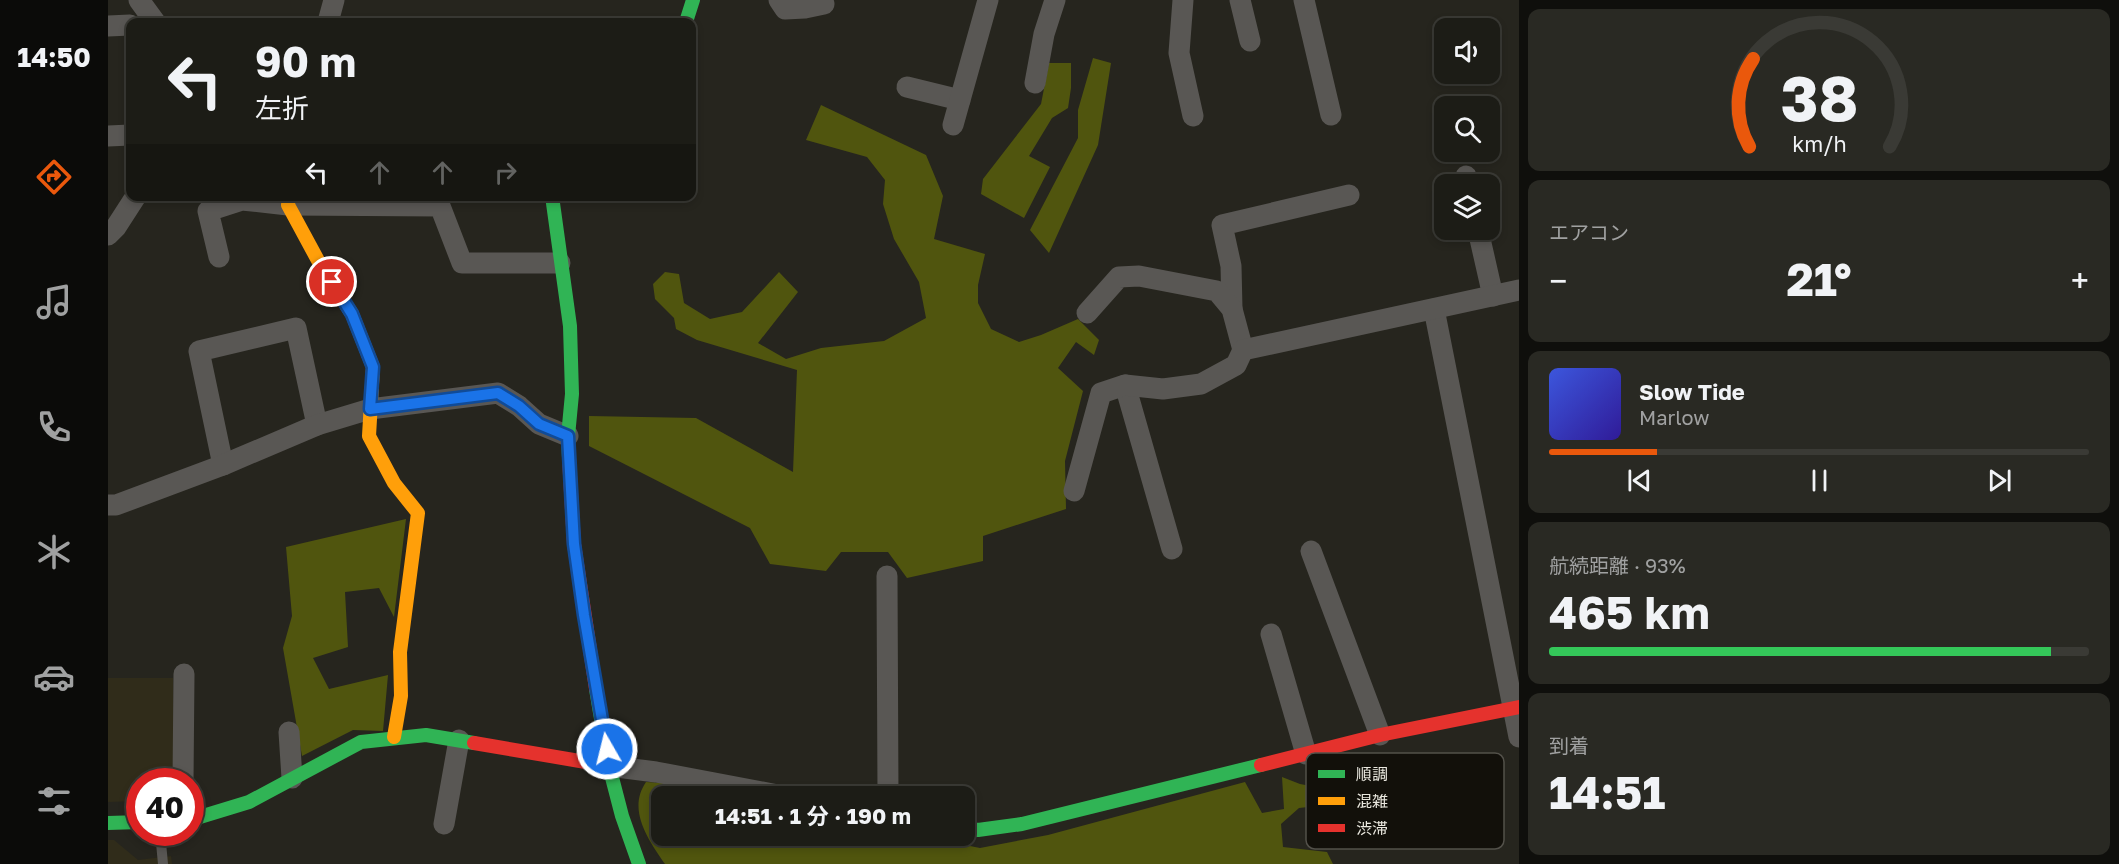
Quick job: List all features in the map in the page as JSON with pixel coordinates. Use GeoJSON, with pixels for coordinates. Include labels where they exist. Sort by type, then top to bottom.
{"type":"FeatureCollection","features":[{"type":"Feature","properties":{"kind":"street"},"geometry":{"type":"LineString","coordinates":[[139,0],[152,18]]}},
{"type":"Feature","properties":{"kind":"street"},"geometry":{"type":"LineString","coordinates":[[329,18],[334,0]]}},
{"type":"Feature","properties":{"kind":"street"},"geometry":{"type":"LineString","coordinates":[[687,18],[693,0]]}},
{"type":"Feature","properties":{"kind":"street"},"geometry":{"type":"LineString","coordinates":[[779,0],[784,9],[805,9],[824,4]]}},
{"type":"Feature","properties":{"kind":"street"},"geometry":{"type":"LineString","coordinates":[[953,125],[988,0]]}},
{"type":"Feature","properties":{"kind":"street"},"geometry":{"type":"LineString","coordinates":[[1035,83],[1044,34],[1055,0]]}},
{"type":"Feature","properties":{"kind":"street"},"geometry":{"type":"LineString","coordinates":[[1183,0],[1179,53],[1192,116]]}},
{"type":"Feature","properties":{"kind":"street"},"geometry":{"type":"LineString","coordinates":[[1240,0],[1250,41]]}},
{"type":"Feature","properties":{"kind":"street"},"geometry":{"type":"LineString","coordinates":[[1304,0],[1331,115]]}},
{"type":"Feature","properties":{"kind":"street"},"geometry":{"type":"LineString","coordinates":[[108,26],[126,25]]}},
{"type":"Feature","properties":{"kind":"street"},"geometry":{"type":"LineString","coordinates":[[907,87],[960,100]]}},
{"type":"Feature","properties":{"kind":"street"},"geometry":{"type":"LineString","coordinates":[[108,136],[126,135]]}},
{"type":"Feature","properties":{"kind":"street"},"geometry":{"type":"LineString","coordinates":[[1074,491],[1101,393],[1125,385],[1163,389],[1201,384],[1236,365],[1243,350],[1232,309],[1231,266],[1222,225],[1349,195]]}},
{"type":"Feature","properties":{"kind":"street"},"geometry":{"type":"LineString","coordinates":[[108,235],[133,201]]}},
{"type":"Feature","properties":{"kind":"street"},"geometry":{"type":"LineString","coordinates":[[219,257],[208,211],[239,201]]}},
{"type":"Feature","properties":{"kind":"street"},"geometry":{"type":"LineString","coordinates":[[394,737],[401,696],[400,652],[418,513],[394,483],[369,436],[373,367],[352,314],[321,266],[289,201],[427,201],[440,206],[462,263],[560,263]]}},
{"type":"Feature","properties":{"kind":"street"},"geometry":{"type":"LineString","coordinates":[[553,201],[570,326],[572,394],[568,436],[574,544],[609,766],[622,816],[639,864]]}},
{"type":"Feature","properties":{"kind":"street"},"geometry":{"type":"LineString","coordinates":[[1480,240],[1492,296]]}},
{"type":"Feature","properties":{"kind":"street"},"geometry":{"type":"LineString","coordinates":[[1087,313],[1119,277],[1138,276],[1217,291],[1232,309]]}},
{"type":"Feature","properties":{"kind":"street"},"geometry":{"type":"LineString","coordinates":[[1243,350],[1519,290]]}},
{"type":"Feature","properties":{"kind":"street"},"geometry":{"type":"LineString","coordinates":[[1434,309],[1516,708],[1519,737]]}},
{"type":"Feature","properties":{"kind":"street"},"geometry":{"type":"LineString","coordinates":[[223,465],[200,351],[296,328],[317,425]]}},
{"type":"Feature","properties":{"kind":"street"},"geometry":{"type":"LineString","coordinates":[[1125,385],[1172,549]]}},
{"type":"Feature","properties":{"kind":"street"},"geometry":{"type":"LineString","coordinates":[[108,505],[116,505],[223,465],[317,425],[370,409],[498,393],[519,406],[539,424],[568,436]]}},
{"type":"Feature","properties":{"kind":"street"},"geometry":{"type":"LineString","coordinates":[[1311,551],[1380,735]]}},
{"type":"Feature","properties":{"kind":"street"},"geometry":{"type":"LineString","coordinates":[[887,576],[888,786]]}},
{"type":"Feature","properties":{"kind":"street"},"geometry":{"type":"LineString","coordinates":[[975,830],[1022,824],[1306,754],[1270,634]]}},
{"type":"Feature","properties":{"kind":"street"},"geometry":{"type":"LineString","coordinates":[[183,768],[184,674]]}},
{"type":"Feature","properties":{"kind":"street"},"geometry":{"type":"LineString","coordinates":[[1310,753],[1380,735],[1516,708]]}},
{"type":"Feature","properties":{"kind":"street"},"geometry":{"type":"LineString","coordinates":[[288,732],[292,778]]}},
{"type":"Feature","properties":{"kind":"street"},"geometry":{"type":"LineString","coordinates":[[204,816],[249,802],[361,742],[426,735],[730,786]]}},
{"type":"Feature","properties":{"kind":"street"},"geometry":{"type":"LineString","coordinates":[[444,824],[459,740]]}},
{"type":"Feature","properties":{"kind":"street"},"geometry":{"type":"LineString","coordinates":[[108,823],[126,822]]}},
{"type":"Feature","properties":{"kind":"lane"},"geometry":{"type":"LineString","coordinates":[[161,846],[163,864]]}},
{"type":"Feature","properties":{"kind":"shaded area"},"geometry":{"type":"Polygon","coordinates":[[[108,678],[173,678],[174,768],[126,768],[126,801],[108,802],[108,678]]]}},
{"type":"Feature","properties":{"kind":"shaded area"},"geometry":{"type":"Polygon","coordinates":[[[108,840],[114,840],[138,860],[171,856],[172,864],[108,864],[108,840]]]}},
{"type":"Feature","properties":{"kind":"green space"},"geometry":{"type":"Polygon","coordinates":[[[1093,58],[1111,63],[1098,145],[1049,253],[1030,230],[1078,138],[1078,110],[1093,58]]]}},
{"type":"Feature","properties":{"kind":"green space"},"geometry":{"type":"Polygon","coordinates":[[[1049,63],[1071,63],[1068,108],[1052,118],[1029,156],[1050,167],[1024,218],[981,194],[983,179],[1041,104],[1049,63]]]}},
{"type":"Feature","properties":{"kind":"green space"},"geometry":{"type":"Polygon","coordinates":[[[821,105],[926,155],[943,196],[934,239],[985,254],[978,285],[978,303],[991,329],[1019,342],[1078,319],[1099,340],[1094,355],[1076,342],[1058,368],[1083,391],[1065,461],[1066,509],[983,536],[983,561],[907,578],[888,552],[841,552],[826,571],[770,564],[750,528],[589,446],[589,416],[696,418],[793,472],[797,370],[697,340],[676,329],[674,318],[655,299],[653,284],[665,272],[679,274],[684,303],[710,319],[742,312],[779,272],[798,292],[758,343],[786,359],[821,348],[884,341],[926,318],[919,282],[894,239],[883,204],[885,180],[867,157],[806,140],[821,105]]]}},
{"type":"Feature","properties":{"kind":"green space"},"geometry":{"type":"Polygon","coordinates":[[[406,519],[394,617],[379,588],[345,592],[348,647],[313,658],[329,689],[388,675],[383,731],[353,730],[302,756],[283,648],[292,616],[286,547],[406,519]]]}},
{"type":"Feature","properties":{"kind":"green space"},"geometry":{"type":"Polygon","coordinates":[[[1282,777],[1306,785],[1306,807],[1299,808],[1281,824],[1283,847],[1327,852],[1333,864],[665,864],[653,846],[970,846],[980,848],[1048,835],[1245,782],[1262,813],[1284,809],[1282,777]]]}},
{"type":"Feature","properties":{"kind":"green space"},"geometry":{"type":"Polygon","coordinates":[[[646,782],[678,786],[651,786],[651,843],[639,814],[641,793],[646,782]]]}},
{"type":"Feature","properties":{"kind":"traffic: fast"},"geometry":{"type":"LineString","coordinates":[[687,18],[693,0]]}},
{"type":"Feature","properties":{"kind":"traffic: fast"},"geometry":{"type":"LineString","coordinates":[[553,201],[570,326],[572,394],[568,436],[569,458]]}},
{"type":"Feature","properties":{"kind":"traffic: fast"},"geometry":{"type":"LineString","coordinates":[[596,689],[609,766],[622,816],[639,864]]}},
{"type":"Feature","properties":{"kind":"traffic: fast"},"geometry":{"type":"LineString","coordinates":[[204,816],[249,802],[361,742],[426,735],[474,743]]}},
{"type":"Feature","properties":{"kind":"traffic: fast"},"geometry":{"type":"LineString","coordinates":[[975,830],[1022,824],[1261,765]]}},
{"type":"Feature","properties":{"kind":"traffic: fast"},"geometry":{"type":"LineString","coordinates":[[108,823],[126,822]]}},
{"type":"Feature","properties":{"kind":"traffic: slow"},"geometry":{"type":"LineString","coordinates":[[288,201],[288,205],[321,266],[352,314],[373,367],[369,436],[394,483],[418,513],[400,652],[401,696],[394,737]]}},
{"type":"Feature","properties":{"kind":"traffic: jam"},"geometry":{"type":"LineString","coordinates":[[569,458],[574,544],[596,689]]}},
{"type":"Feature","properties":{"kind":"traffic: jam"},"geometry":{"type":"LineString","coordinates":[[1309,753],[1380,735],[1519,707]]}},
{"type":"Feature","properties":{"kind":"traffic: jam"},"geometry":{"type":"LineString","coordinates":[[474,743],[609,766]]}},
{"type":"Feature","properties":{"kind":"traffic: jam"},"geometry":{"type":"LineString","coordinates":[[1261,765],[1306,754]]}},
{"type":"Feature","properties":{"kind":"route"},"geometry":{"type":"LineString","coordinates":[[332,282],[352,314],[373,367],[370,409],[498,393],[519,406],[539,424],[568,436],[574,544],[607,749]]}}]}
